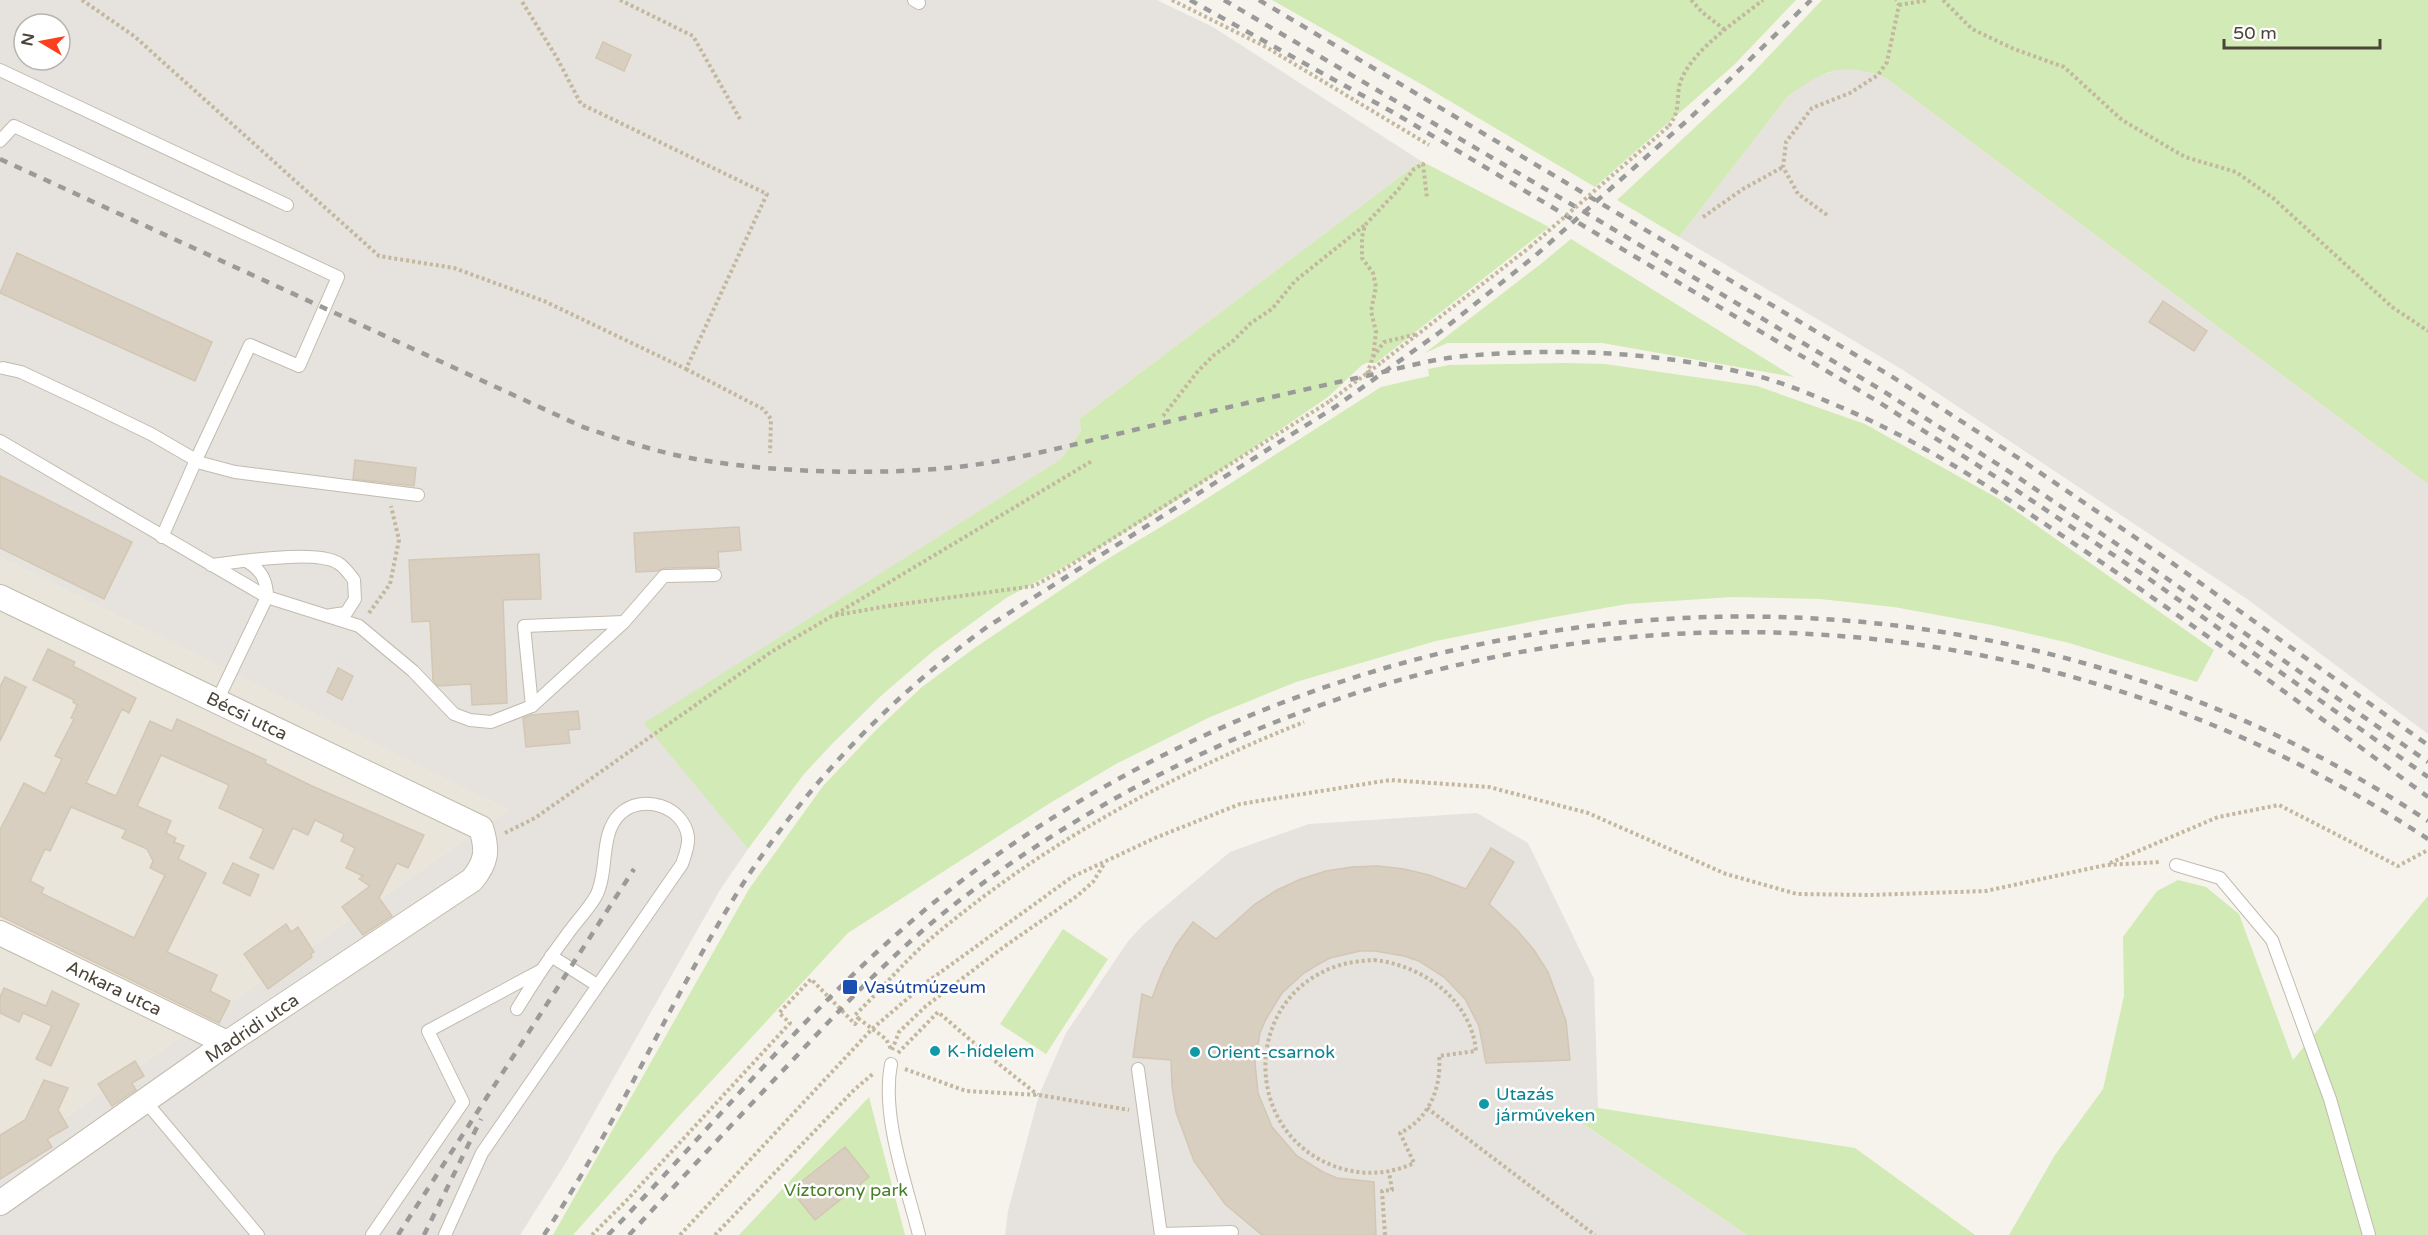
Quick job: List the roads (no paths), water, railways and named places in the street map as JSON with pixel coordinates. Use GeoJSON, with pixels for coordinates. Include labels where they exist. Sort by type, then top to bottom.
{"type":"FeatureCollection","features":[{"type":"Feature","properties":{"kind":"street","name":"Bécsi utca"},"geometry":{"type":"LineString","coordinates":[[0,597],[480,828],[485,842]]}},
{"type":"Feature","properties":{"kind":"street","name":"Madridi utca"},"geometry":{"type":"LineString","coordinates":[[0,1203],[227,1043],[472,880],[483,866],[485,842]]}},
{"type":"Feature","properties":{"kind":"street","name":"Ankara utca"},"geometry":{"type":"LineString","coordinates":[[0,933],[227,1043]]}},
{"type":"Feature","properties":{"kind":"lane"},"geometry":{"type":"LineString","coordinates":[[0,70],[287,205]]}},
{"type":"Feature","properties":{"kind":"lane"},"geometry":{"type":"LineString","coordinates":[[0,141],[14,126],[338,277],[299,366],[250,345],[162,537]]}},
{"type":"Feature","properties":{"kind":"lane"},"geometry":{"type":"LineString","coordinates":[[3,368],[21,372],[87,403],[151,434],[196,460],[235,472],[418,495]]}},
{"type":"Feature","properties":{"kind":"lane"},"geometry":{"type":"LineString","coordinates":[[0,441],[267,597],[359,626],[413,671],[454,714],[470,720],[491,722],[532,706],[624,622],[664,576],[716,575]]}},
{"type":"Feature","properties":{"kind":"lane"},"geometry":{"type":"LineString","coordinates":[[211,565],[313,557],[338,563],[354,580],[355,599],[346,614],[327,616]]}},
{"type":"Feature","properties":{"kind":"lane"},"geometry":{"type":"LineString","coordinates":[[217,701],[267,597],[267,583],[255,566],[246,561]]}},
{"type":"Feature","properties":{"kind":"lane"},"geometry":{"type":"LineString","coordinates":[[532,706],[524,626],[624,622]]}},
{"type":"Feature","properties":{"kind":"lane"},"geometry":{"type":"LineString","coordinates":[[445,1235],[482,1153],[676,873],[686,855],[687,832],[677,816],[666,807],[651,803],[636,804],[616,819],[609,834],[602,880],[596,896],[541,970],[517,1009]]}},
{"type":"Feature","properties":{"kind":"lane"},"geometry":{"type":"LineString","coordinates":[[2176,866],[2220,878],[2272,940],[2330,1099],[2369,1235]]}},
{"type":"Feature","properties":{"kind":"lane"},"geometry":{"type":"LineString","coordinates":[[551,956],[597,985]]}},
{"type":"Feature","properties":{"kind":"lane"},"geometry":{"type":"LineString","coordinates":[[372,1235],[463,1102],[428,1030],[541,970]]}},
{"type":"Feature","properties":{"kind":"lane"},"geometry":{"type":"LineString","coordinates":[[885,1064],[890,1118],[919,1235]]}},
{"type":"Feature","properties":{"kind":"lane"},"geometry":{"type":"LineString","coordinates":[[1138,1069],[1161,1234],[1232,1232]]}},
{"type":"Feature","properties":{"kind":"lane"},"geometry":{"type":"LineString","coordinates":[[146,1102],[258,1235]]}},
{"type":"Feature","properties":{"kind":"railway"},"geometry":{"type":"LineString","coordinates":[[1190,0],[1396,114],[1877,401],[2145,576],[2428,777]]}},
{"type":"Feature","properties":{"kind":"railway"},"geometry":{"type":"LineString","coordinates":[[1224,0],[1883,391],[2016,476],[2152,568],[2428,762]]}},
{"type":"Feature","properties":{"kind":"railway"},"geometry":{"type":"LineString","coordinates":[[1259,0],[1891,376],[2023,461],[2161,555],[2428,745]]}},
{"type":"Feature","properties":{"kind":"railway"},"geometry":{"type":"LineString","coordinates":[[544,1235],[595,1150],[689,976],[739,890],[791,815],[820,780],[883,714],[951,654],[987,627],[1335,407],[1440,332],[1536,255],[1690,118],[1811,0]]}},
{"type":"Feature","properties":{"kind":"railway"},"geometry":{"type":"LineString","coordinates":[[0,159],[583,427],[660,451],[737,465],[865,472],[929,470],[980,464],[1046,451],[1455,357],[1530,352],[1605,353],[1679,361],[1753,375],[1796,389],[1869,420],[1986,485],[2161,603],[2428,797]]}},
{"type":"Feature","properties":{"kind":"railway"},"geometry":{"type":"LineString","coordinates":[[608,1235],[784,1044],[830,998],[925,910],[976,870],[1142,766],[1320,689],[1505,639],[1695,618],[1885,624],[2073,660],[2255,726],[2428,821]]}},
{"type":"Feature","properties":{"kind":"railway"},"geometry":{"type":"LineString","coordinates":[[629,1235],[854,996],[897,953],[968,894],[1136,787],[1315,707],[1501,656],[1690,633],[1881,640],[2069,676],[2253,742],[2428,839]]}},
{"type":"Feature","properties":{"kind":"railway"},"geometry":{"type":"LineString","coordinates":[[398,1235],[634,869]]}},
{"type":"Feature","properties":{"kind":"railway"},"geometry":{"type":"LineString","coordinates":[[424,1235],[481,1119]]}},
{"type":"Feature","properties":{"kind":"place","name":"Vasútmúzeum"},"geometry":{"type":"Point","coordinates":[850,987]}},
{"type":"Feature","properties":{"kind":"place","name":"K-hídelem"},"geometry":{"type":"Point","coordinates":[935,1051]}},
{"type":"Feature","properties":{"kind":"place","name":"Orient-csarnok"},"geometry":{"type":"Point","coordinates":[1195,1052]}},
{"type":"Feature","properties":{"kind":"place","name":"Utazás járműveken"},"geometry":{"type":"Point","coordinates":[1484,1104]}},
{"type":"Feature","properties":{"kind":"park label","name":"Víztorony park"},"geometry":{"type":"Point","coordinates":[846,1190]}}]}
